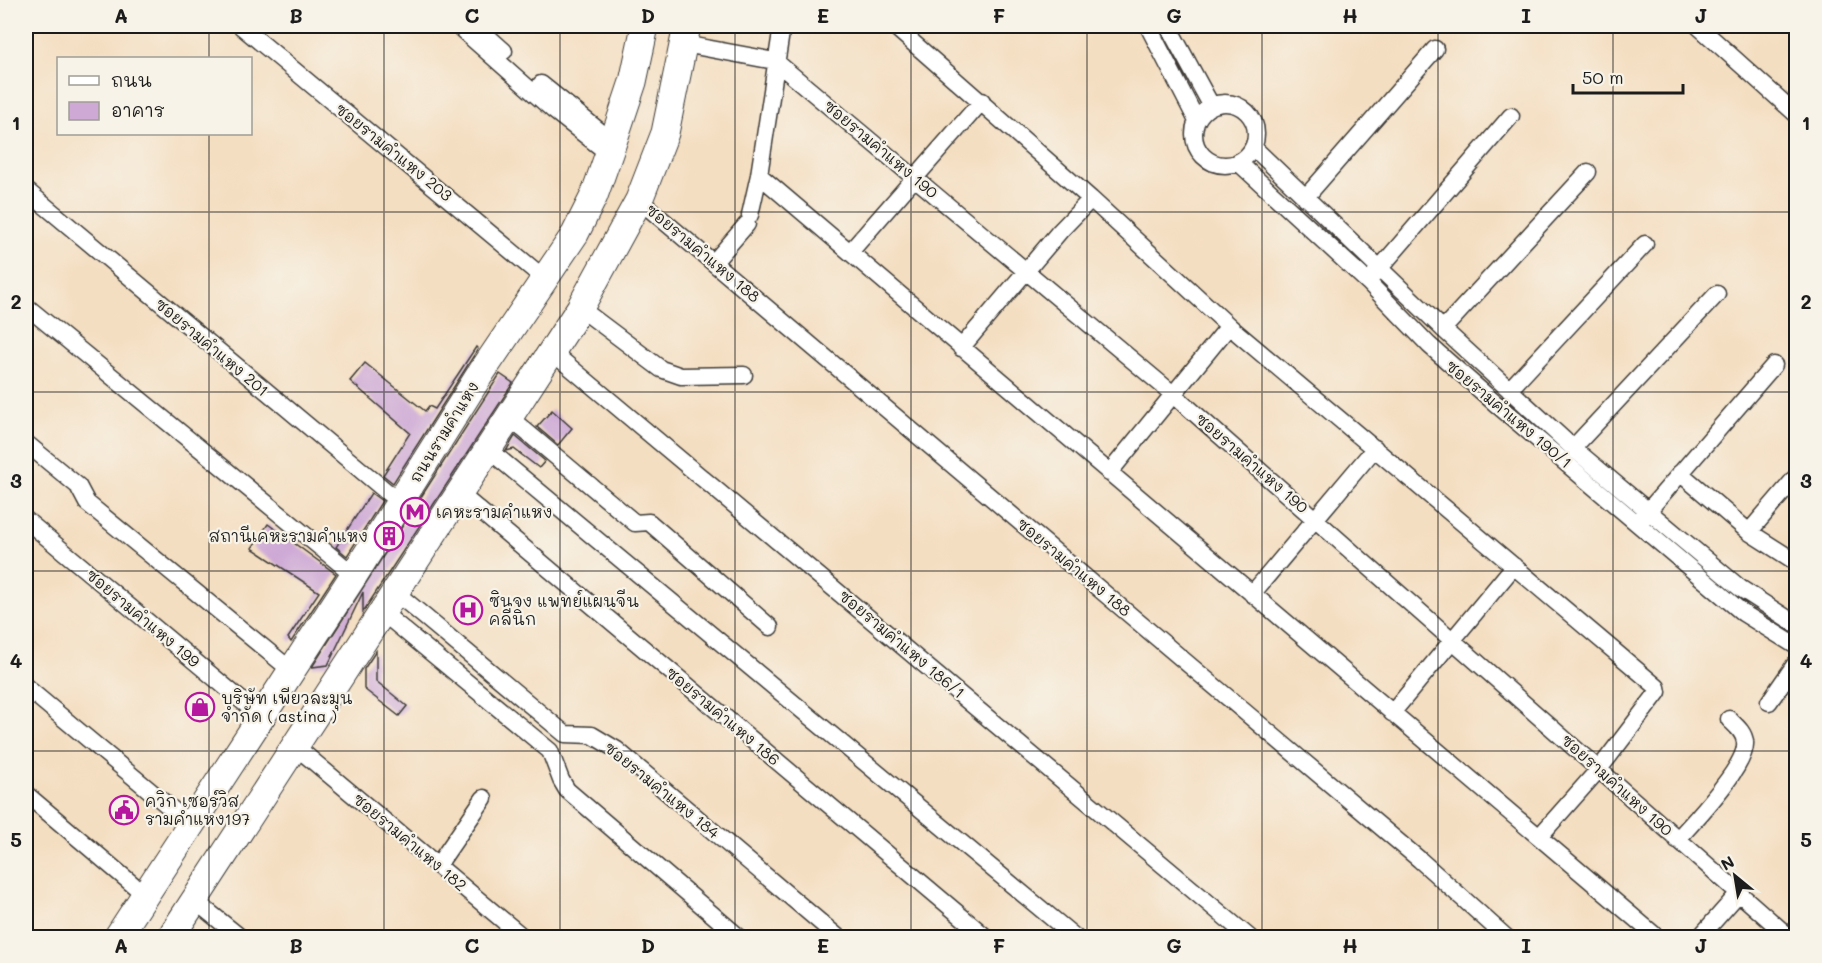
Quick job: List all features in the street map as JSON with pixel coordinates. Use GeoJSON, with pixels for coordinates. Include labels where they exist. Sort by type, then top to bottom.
{"type":"FeatureCollection","features":[{"type":"Feature","properties":{"kind":"main road","name":"ถนนรามคำแหง"},"geometry":{"type":"LineString","coordinates":[[117,938],[354,575],[479,376],[575,234],[594,196],[633,82],[645,26]]}},
{"type":"Feature","properties":{"kind":"main road"},"geometry":{"type":"LineString","coordinates":[[170,938],[580,308],[639,200],[665,133],[685,35]]}},
{"type":"Feature","properties":{"kind":"street","name":"ซอยรามคำแหง 203"},"geometry":{"type":"LineString","coordinates":[[241,26],[546,280]]}},
{"type":"Feature","properties":{"kind":"street"},"geometry":{"type":"LineString","coordinates":[[458,26],[611,147]]}},
{"type":"Feature","properties":{"kind":"street"},"geometry":{"type":"LineString","coordinates":[[476,26],[557,105]]}},
{"type":"Feature","properties":{"kind":"street"},"geometry":{"type":"LineString","coordinates":[[715,261],[748,220],[759,176],[782,26]]}},
{"type":"Feature","properties":{"kind":"street"},"geometry":{"type":"LineString","coordinates":[[894,26],[982,101],[1230,326],[1658,689],[1600,768],[1539,837]]}},
{"type":"Feature","properties":{"kind":"street"},"geometry":{"type":"LineString","coordinates":[[1148,26],[1197,121]]}},
{"type":"Feature","properties":{"kind":"street"},"geometry":{"type":"LineString","coordinates":[[1168,26],[1211,105]]}},
{"type":"Feature","properties":{"kind":"street"},"geometry":{"type":"LineString","coordinates":[[1698,26],[1797,114]]}},
{"type":"Feature","properties":{"kind":"street","name":"ซอยรามคำแหง 190"},"geometry":{"type":"LineString","coordinates":[[685,35],[775,61],[915,177],[1024,272],[1174,395],[1600,768],[1677,840],[1790,938]]}},
{"type":"Feature","properties":{"kind":"street"},"geometry":{"type":"LineString","coordinates":[[1305,198],[1436,49]]}},
{"type":"Feature","properties":{"kind":"street"},"geometry":{"type":"LineString","coordinates":[[850,252],[982,101]]}},
{"type":"Feature","properties":{"kind":"street"},"geometry":{"type":"LineString","coordinates":[[1233,104],[1246,112],[1255,125],[1253,147],[1238,162],[1220,165],[1203,156],[1194,140],[1197,121],[1201,112],[1211,105],[1233,104]]}},
{"type":"Feature","properties":{"kind":"street"},"geometry":{"type":"LineString","coordinates":[[1368,282],[1511,116]]}},
{"type":"Feature","properties":{"kind":"street","name":"ซอยรามคำแหง 190/1"},"geometry":{"type":"LineString","coordinates":[[1253,147],[1379,269],[1573,448],[1740,588],[1797,624]]}},
{"type":"Feature","properties":{"kind":"street","name":"ซอยรามคำแหง 190/1"},"geometry":{"type":"LineString","coordinates":[[1238,162],[1368,282],[1429,345],[1743,613],[1797,646]]}},
{"type":"Feature","properties":{"kind":"street"},"geometry":{"type":"LineString","coordinates":[[1443,329],[1588,172]]}},
{"type":"Feature","properties":{"kind":"street"},"geometry":{"type":"LineString","coordinates":[[759,176],[1658,938]]}},
{"type":"Feature","properties":{"kind":"street","name":"ซอยรามคำแหง 201"},"geometry":{"type":"LineString","coordinates":[[26,190],[399,502]]}},
{"type":"Feature","properties":{"kind":"street"},"geometry":{"type":"LineString","coordinates":[[961,348],[1024,272],[1091,199]]}},
{"type":"Feature","properties":{"kind":"street","name":"ซอยรามคำแหง 188"},"geometry":{"type":"LineString","coordinates":[[639,200],[715,261],[1420,860],[1507,938]]}},
{"type":"Feature","properties":{"kind":"street"},"geometry":{"type":"LineString","coordinates":[[1509,390],[1645,244]]}},
{"type":"Feature","properties":{"kind":"street"},"geometry":{"type":"LineString","coordinates":[[1573,448],[1717,294]]}},
{"type":"Feature","properties":{"kind":"street"},"geometry":{"type":"LineString","coordinates":[[26,306],[354,575]]}},
{"type":"Feature","properties":{"kind":"street"},"geometry":{"type":"LineString","coordinates":[[580,308],[661,369],[681,376],[744,375]]}},
{"type":"Feature","properties":{"kind":"street"},"geometry":{"type":"LineString","coordinates":[[1109,473],[1230,326]]}},
{"type":"Feature","properties":{"kind":"street","name":"ซอยรามคำแหง 186/1"},"geometry":{"type":"LineString","coordinates":[[552,352],[1250,938]]}},
{"type":"Feature","properties":{"kind":"street"},"geometry":{"type":"LineString","coordinates":[[1637,524],[1774,365]]}},
{"type":"Feature","properties":{"kind":"street"},"geometry":{"type":"LineString","coordinates":[[510,418],[635,523],[649,522],[770,627]]}},
{"type":"Feature","properties":{"kind":"street"},"geometry":{"type":"LineString","coordinates":[[26,443],[78,486],[87,503],[292,671]]}},
{"type":"Feature","properties":{"kind":"street"},"geometry":{"type":"LineString","coordinates":[[1252,594],[1375,448]]}},
{"type":"Feature","properties":{"kind":"street"},"geometry":{"type":"LineString","coordinates":[[489,450],[1076,938]]}},
{"type":"Feature","properties":{"kind":"street"},"geometry":{"type":"LineString","coordinates":[[1680,473],[1749,532],[1797,562]]}},
{"type":"Feature","properties":{"kind":"street"},"geometry":{"type":"LineString","coordinates":[[1749,532],[1797,477]]}},
{"type":"Feature","properties":{"kind":"street","name":"ซอยรามคำแหง 186"},"geometry":{"type":"LineString","coordinates":[[460,494],[987,938]]}},
{"type":"Feature","properties":{"kind":"street","name":"ซอยรามคำแหง 199"},"geometry":{"type":"LineString","coordinates":[[26,520],[260,716]]}},
{"type":"Feature","properties":{"kind":"street"},"geometry":{"type":"LineString","coordinates":[[1392,713],[1514,566]]}},
{"type":"Feature","properties":{"kind":"street"},"geometry":{"type":"LineString","coordinates":[[389,602],[486,666],[565,734],[550,751]]}},
{"type":"Feature","properties":{"kind":"street"},"geometry":{"type":"LineString","coordinates":[[389,602],[471,684],[550,751],[567,790],[740,938]]}},
{"type":"Feature","properties":{"kind":"street"},"geometry":{"type":"LineString","coordinates":[[1769,702],[1797,663]]}},
{"type":"Feature","properties":{"kind":"street"},"geometry":{"type":"LineString","coordinates":[[471,684],[486,666]]}},
{"type":"Feature","properties":{"kind":"street"},"geometry":{"type":"LineString","coordinates":[[26,687],[191,825]]}},
{"type":"Feature","properties":{"kind":"street"},"geometry":{"type":"LineString","coordinates":[[1677,840],[1722,790],[1745,750],[1742,732],[1729,719]]}},
{"type":"Feature","properties":{"kind":"street","name":"ซอยรามคำแหง 184"},"geometry":{"type":"LineString","coordinates":[[565,734],[592,735],[617,750],[839,938]]}},
{"type":"Feature","properties":{"kind":"street","name":"ซอยรามคำแหง 182"},"geometry":{"type":"LineString","coordinates":[[295,746],[524,938]]}},
{"type":"Feature","properties":{"kind":"street"},"geometry":{"type":"LineString","coordinates":[[26,794],[144,894]]}},
{"type":"Feature","properties":{"kind":"street"},"geometry":{"type":"LineString","coordinates":[[438,865],[484,798]]}},
{"type":"Feature","properties":{"kind":"street"},"geometry":{"type":"LineString","coordinates":[[1699,938],[1738,894]]}},
{"type":"Feature","properties":{"kind":"street"},"geometry":{"type":"LineString","coordinates":[[194,900],[241,938]]}},
{"type":"Feature","properties":{"kind":"building"},"geometry":{"type":"Polygon","coordinates":[[[476,347],[478,349],[393,483],[383,475],[410,433],[350,381],[365,363],[425,411],[429,406],[435,409],[476,347]]]}},
{"type":"Feature","properties":{"kind":"building"},"geometry":{"type":"Polygon","coordinates":[[[500,374],[513,383],[363,612],[363,592],[328,665],[312,667],[500,374]]]}},
{"type":"Feature","properties":{"kind":"building"},"geometry":{"type":"Polygon","coordinates":[[[552,410],[572,428],[558,445],[537,427],[552,410]]]}},
{"type":"Feature","properties":{"kind":"building"},"geometry":{"type":"Polygon","coordinates":[[[515,436],[545,461],[539,468],[514,449],[506,451],[515,436]]]}},
{"type":"Feature","properties":{"kind":"building"},"geometry":{"type":"Polygon","coordinates":[[[371,493],[382,501],[347,556],[336,547],[371,493]]]}},
{"type":"Feature","properties":{"kind":"building"},"geometry":{"type":"Polygon","coordinates":[[[268,524],[336,574],[291,642],[288,638],[319,592],[252,548],[268,524]]]}},
{"type":"Feature","properties":{"kind":"building"},"geometry":{"type":"Polygon","coordinates":[[[376,651],[376,681],[407,706],[399,716],[364,689],[364,669],[376,651]]]}},
{"type":"Feature","properties":{"kind":"place","name":"เคหะรามคำแหง"},"geometry":{"type":"Point","coordinates":[415,512]}},
{"type":"Feature","properties":{"kind":"place","name":"สถานีเคหะรามคำแหง"},"geometry":{"type":"Point","coordinates":[389,536]}},
{"type":"Feature","properties":{"kind":"place","name":"ซินจง แพทย์แผนจีน คลีนิก"},"geometry":{"type":"Point","coordinates":[468,610]}},
{"type":"Feature","properties":{"kind":"place","name":"บริษัท เพียวละมุน จำกัด ( astina )"},"geometry":{"type":"Point","coordinates":[200,707]}},
{"type":"Feature","properties":{"kind":"place","name":"ควิก เซอร์วิส รามคำแหง197"},"geometry":{"type":"Point","coordinates":[124,810]}}]}
